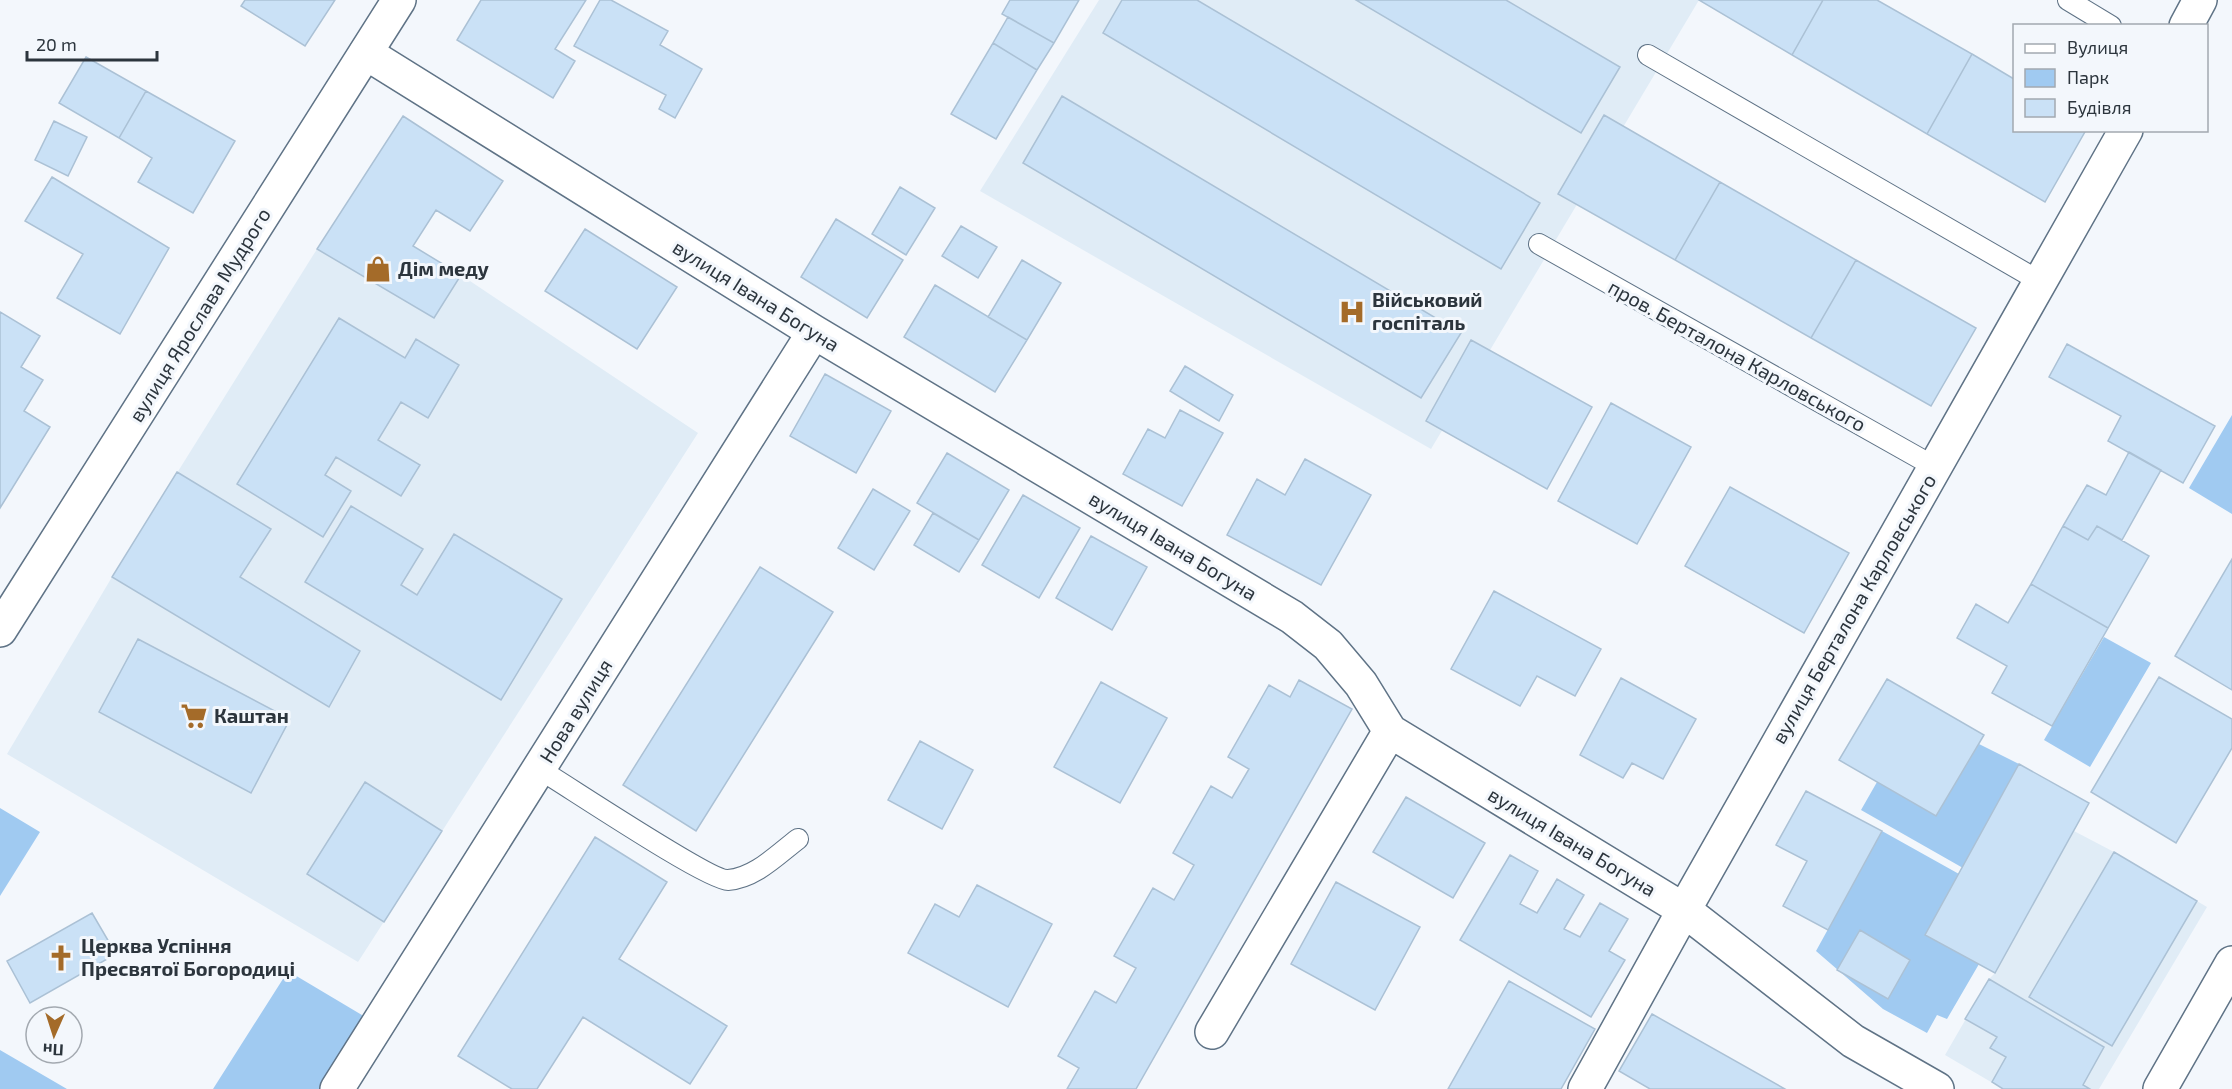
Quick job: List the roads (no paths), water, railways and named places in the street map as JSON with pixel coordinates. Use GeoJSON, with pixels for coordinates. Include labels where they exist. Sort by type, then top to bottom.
{"type":"FeatureCollection","features":[{"type":"Feature","properties":{"kind":"street","name":"вулиця Ярослава Мудрого"},"geometry":{"type":"LineString","coordinates":[[0,630],[399,0]]}},
{"type":"Feature","properties":{"kind":"street"},"geometry":{"type":"LineString","coordinates":[[2187,24],[2200,0]]}},
{"type":"Feature","properties":{"kind":"street","name":"вулиця Івана Богуна"},"geometry":{"type":"LineString","coordinates":[[366,53],[814,332],[1292,617],[1328,645],[1361,684],[1390,731],[1684,910],[1853,1041],[1937,1089]]}},
{"type":"Feature","properties":{"kind":"street","name":"вулиця Берталона Карловського"},"geometry":{"type":"LineString","coordinates":[[1585,1089],[2125,132]]}},
{"type":"Feature","properties":{"kind":"street","name":"Нова вулиця"},"geometry":{"type":"LineString","coordinates":[[338,1089],[814,332]]}},
{"type":"Feature","properties":{"kind":"street"},"geometry":{"type":"LineString","coordinates":[[1212,1032],[1390,731]]}},
{"type":"Feature","properties":{"kind":"street"},"geometry":{"type":"LineString","coordinates":[[2160,1089],[2232,963]]}},
{"type":"Feature","properties":{"kind":"lane"},"geometry":{"type":"LineString","coordinates":[[2068,0],[2108,24]]}},
{"type":"Feature","properties":{"kind":"lane"},"geometry":{"type":"LineString","coordinates":[[1648,55],[2041,282]]}},
{"type":"Feature","properties":{"kind":"lane","name":"пров. Берталона Карловського"},"geometry":{"type":"LineString","coordinates":[[1539,244],[1935,467]]}},
{"type":"Feature","properties":{"kind":"lane"},"geometry":{"type":"LineString","coordinates":[[539,769],[695,866],[726,880],[752,874],[798,839]]}},
{"type":"Feature","properties":{"kind":"place","name":"Дім меду"},"geometry":{"type":"Point","coordinates":[378,269]}},
{"type":"Feature","properties":{"kind":"place","name":"Військовий госпіталь"},"geometry":{"type":"Point","coordinates":[1352,312]}},
{"type":"Feature","properties":{"kind":"place","name":"Каштан"},"geometry":{"type":"Point","coordinates":[194,716]}},
{"type":"Feature","properties":{"kind":"place","name":"Церква Успіння Пресвятої Богородиці"},"geometry":{"type":"Point","coordinates":[61,958]}}]}
